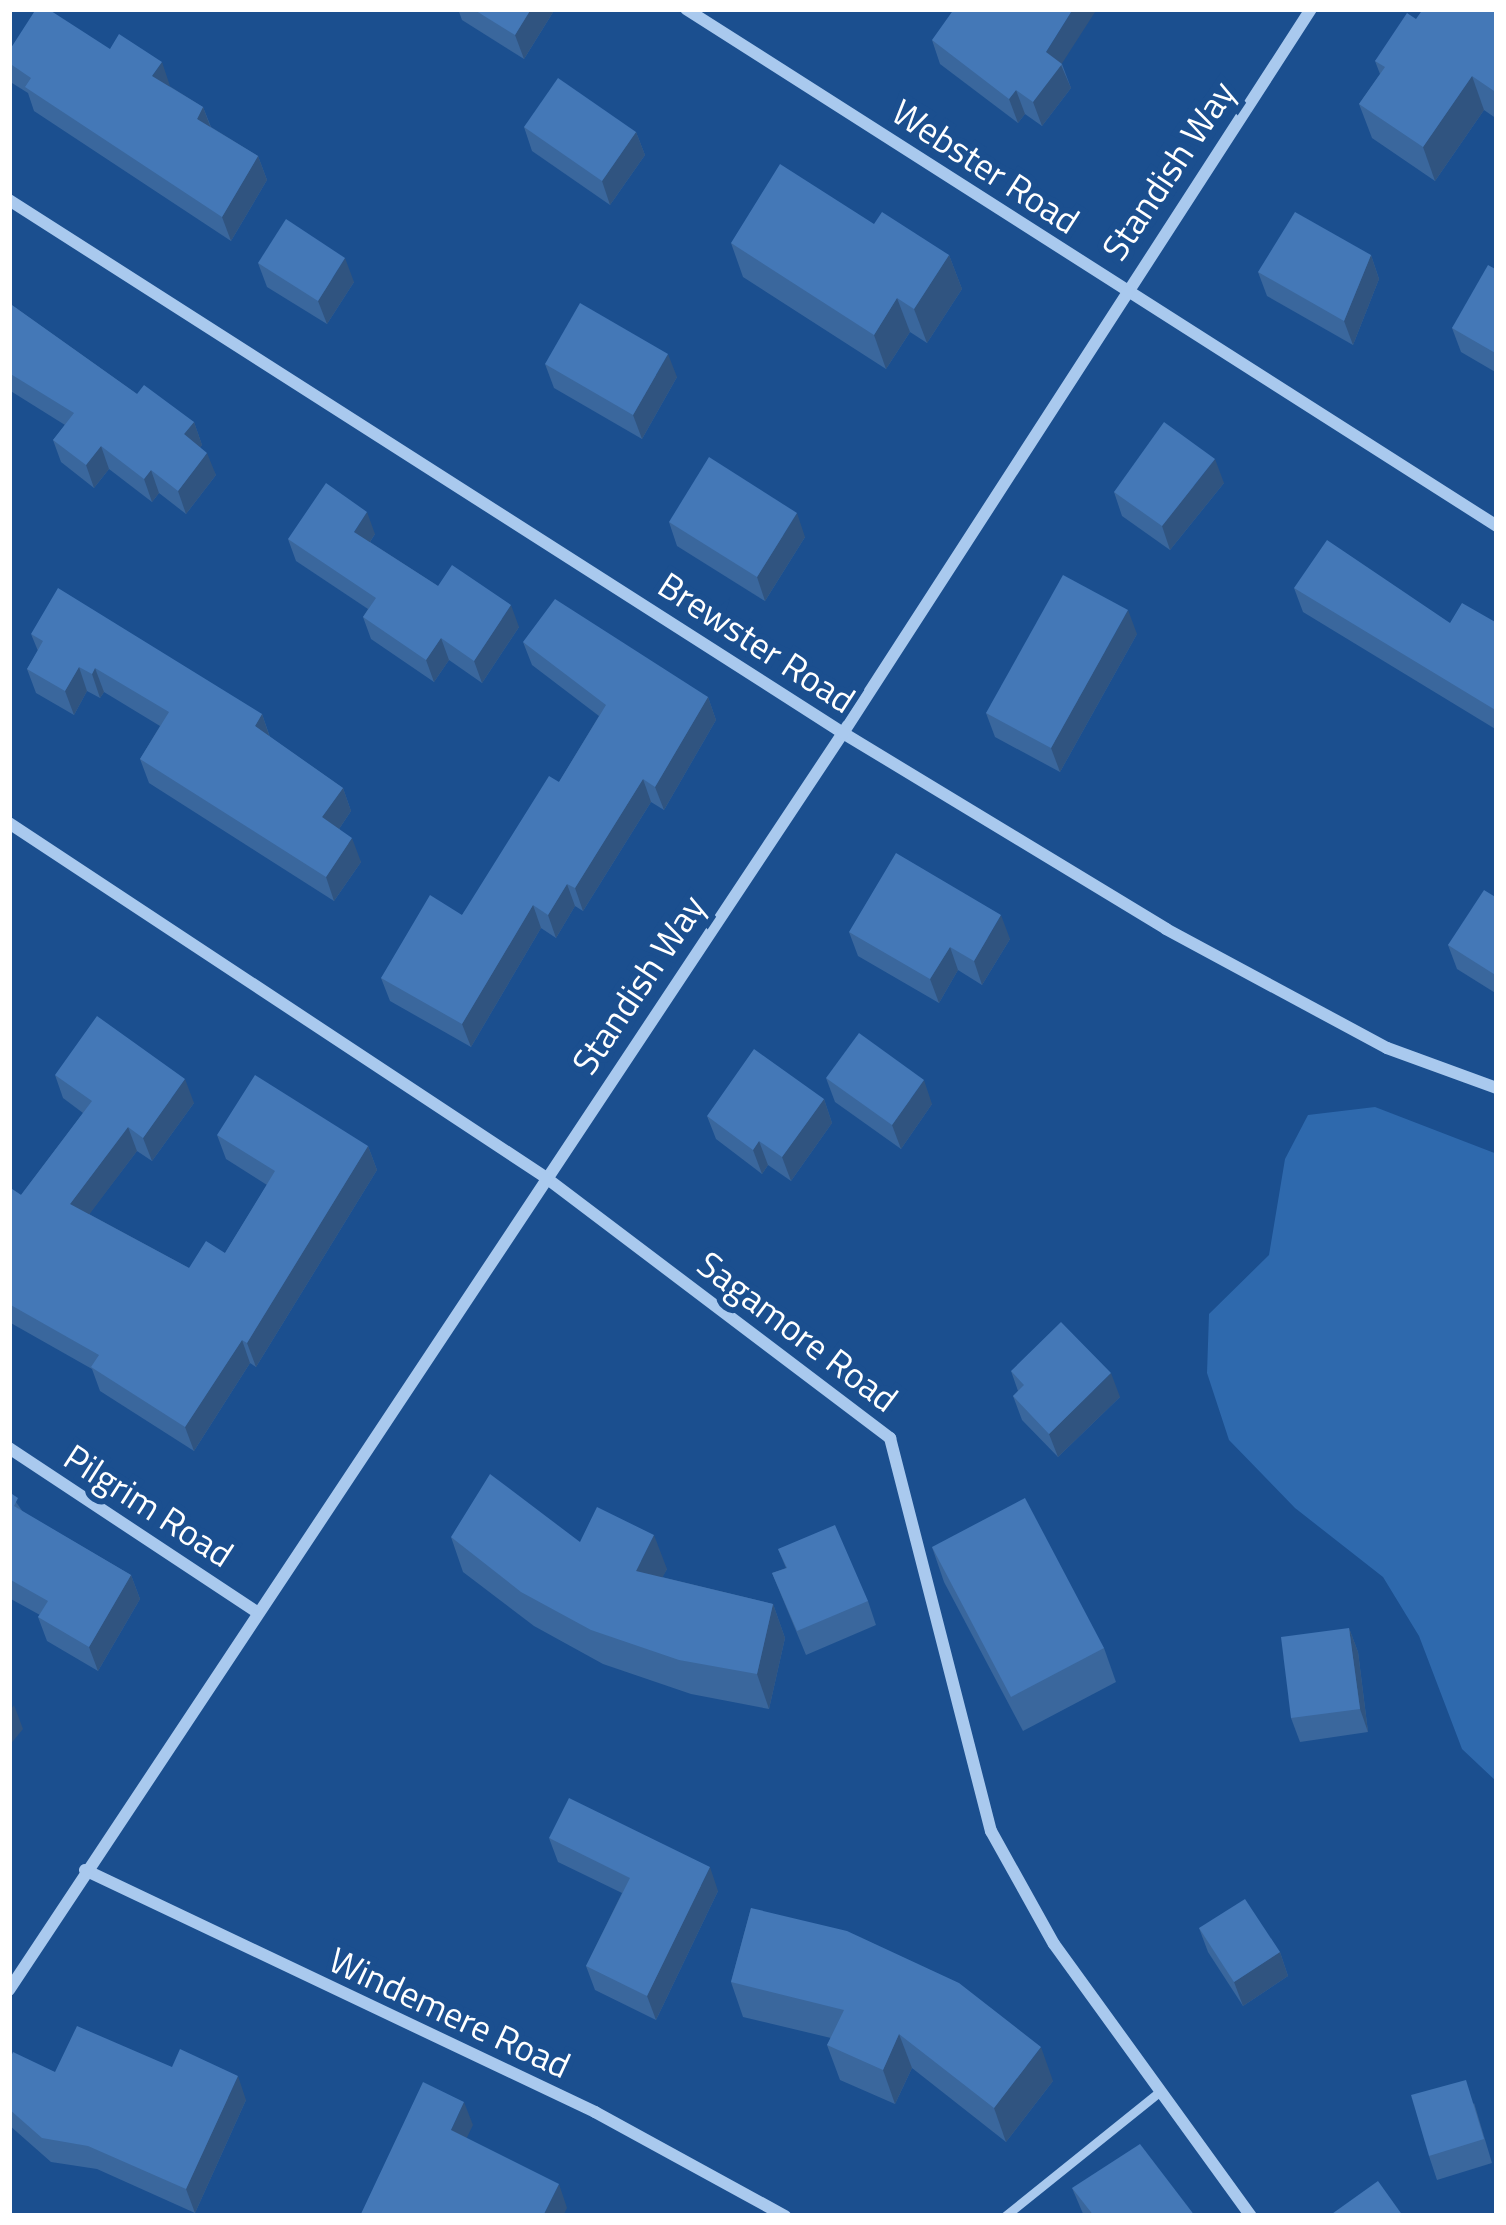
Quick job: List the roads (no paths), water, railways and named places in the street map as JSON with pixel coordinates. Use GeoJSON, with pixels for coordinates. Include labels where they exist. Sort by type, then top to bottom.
{"type":"FeatureCollection","features":[{"type":"Feature","properties":{"kind":"street","name":"Webster Road"},"geometry":{"type":"LineString","coordinates":[[686,9],[1497,526]]}},
{"type":"Feature","properties":{"kind":"street","name":"Standish Way"},"geometry":{"type":"LineString","coordinates":[[9,1990],[255,1611],[843,733],[1124,291],[1311,9]]}},
{"type":"Feature","properties":{"kind":"street","name":"Brewster Road"},"geometry":{"type":"LineString","coordinates":[[9,200],[843,733],[1166,929],[1387,1048],[1497,1088]]}},
{"type":"Feature","properties":{"kind":"street","name":"Sagamore Road"},"geometry":{"type":"LineString","coordinates":[[9,823],[545,1177],[890,1438],[991,1831],[1054,1944],[1156,2094],[1250,2216]]}},
{"type":"Feature","properties":{"kind":"street","name":"Pilgrim Road"},"geometry":{"type":"LineString","coordinates":[[9,1448],[255,1611]]}},
{"type":"Feature","properties":{"kind":"street","name":"Windemere Road"},"geometry":{"type":"LineString","coordinates":[[86,1870],[595,2112],[785,2216]]}},
{"type":"Feature","properties":{"kind":"lane"},"geometry":{"type":"LineString","coordinates":[[1005,2216],[1156,2094]]}}]}
